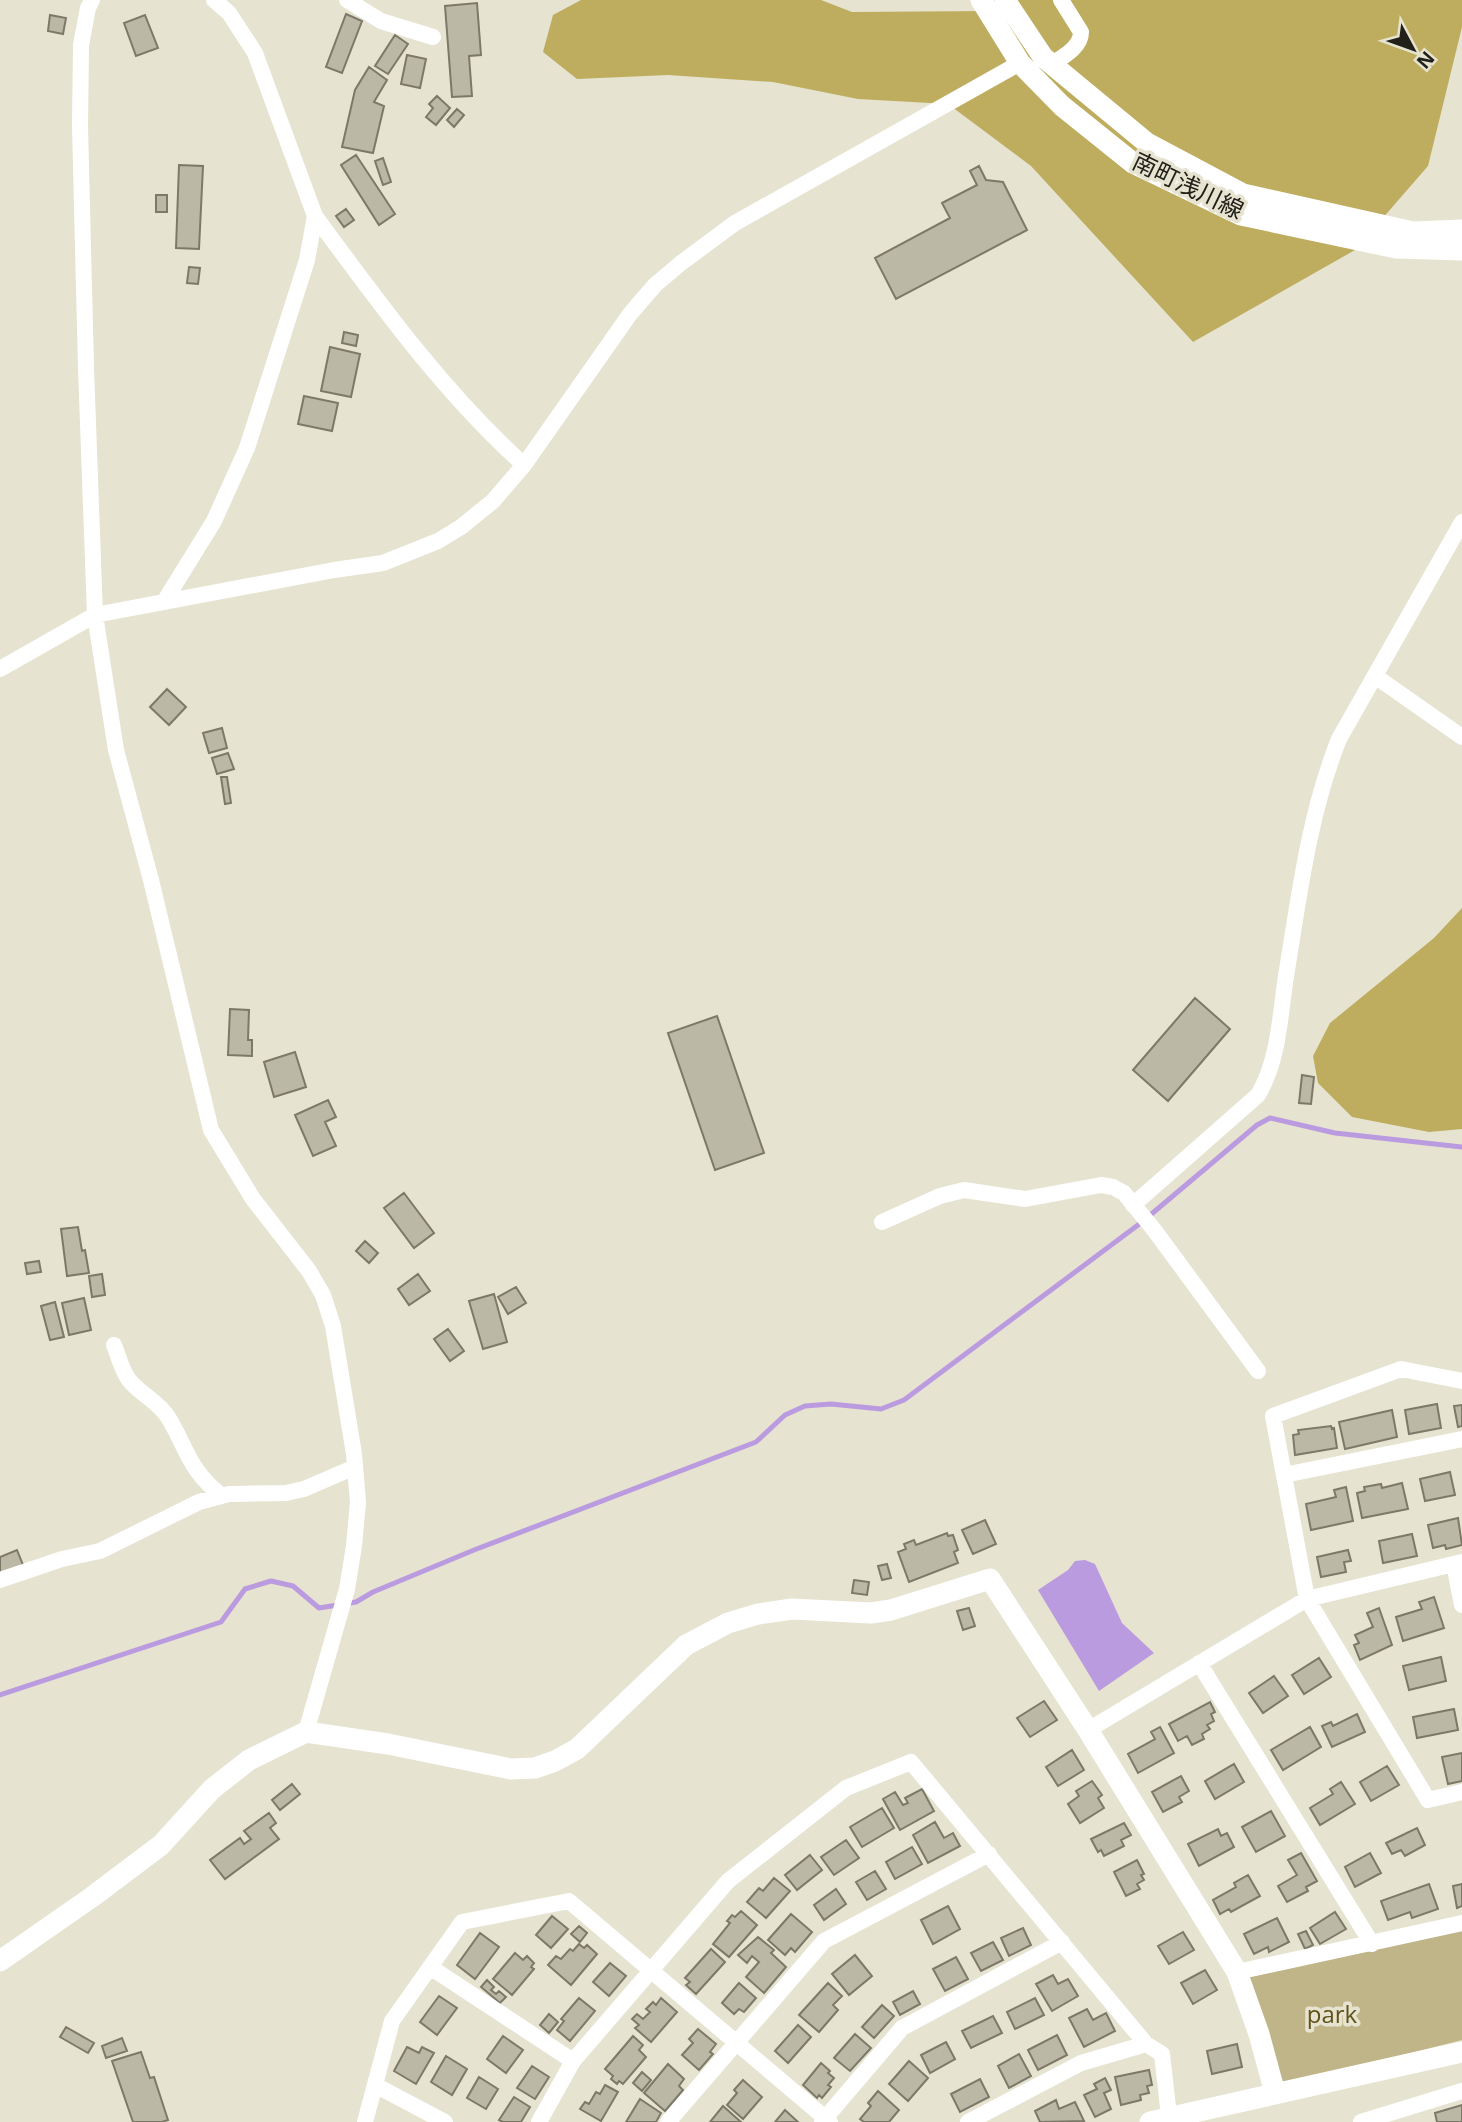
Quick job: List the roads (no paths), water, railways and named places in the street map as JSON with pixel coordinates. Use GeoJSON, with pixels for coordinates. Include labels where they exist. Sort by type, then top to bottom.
{"type":"FeatureCollection","features":[{"type":"Feature","properties":{"kind":"street"},"geometry":{"type":"LineString","coordinates":[[92,0],[81,45],[80,126],[95,615],[116,750],[151,880],[211,1130],[253,1199],[309,1271],[323,1295],[333,1326],[355,1467],[358,1502],[347,1589],[306,1732]]}},
{"type":"Feature","properties":{"kind":"street"},"geometry":{"type":"LineString","coordinates":[[215,0],[229,13],[256,53],[315,216],[432,369],[498,441],[524,465]]}},
{"type":"Feature","properties":{"kind":"street"},"geometry":{"type":"LineString","coordinates":[[347,0],[381,21],[433,37]]}},
{"type":"Feature","properties":{"kind":"street","name":"南町浅川線"},"geometry":{"type":"LineString","coordinates":[[981,0],[1020,63],[1062,106],[1133,163],[1241,215],[1396,248],[1462,250]]}},
{"type":"Feature","properties":{"kind":"street","name":"南町浅川線"},"geometry":{"type":"LineString","coordinates":[[1005,0],[1043,57],[1147,143],[1243,194],[1413,232],[1462,230]]}},
{"type":"Feature","properties":{"kind":"street"},"geometry":{"type":"LineString","coordinates":[[1052,64],[1074,48],[1082,37],[1061,0]]}},
{"type":"Feature","properties":{"kind":"street"},"geometry":{"type":"LineString","coordinates":[[0,669],[95,615],[383,563],[438,541],[461,527],[493,501],[524,465],[631,314],[655,285],[681,263],[734,223],[1020,63]]}},
{"type":"Feature","properties":{"kind":"street"},"geometry":{"type":"LineString","coordinates":[[164,602],[214,522],[247,448],[307,260],[315,216]]}},
{"type":"Feature","properties":{"kind":"street"},"geometry":{"type":"LineString","coordinates":[[1133,1205],[1258,1095],[1264,1085],[1273,1060],[1296,917],[1320,793],[1339,740],[1462,522]]}},
{"type":"Feature","properties":{"kind":"street"},"geometry":{"type":"LineString","coordinates":[[1375,676],[1462,737]]}},
{"type":"Feature","properties":{"kind":"street"},"geometry":{"type":"LineString","coordinates":[[882,1222],[940,1196],[964,1190],[1025,1199],[1101,1185],[1113,1187],[1124,1193],[1155,1231],[1258,1371]]}},
{"type":"Feature","properties":{"kind":"street"},"geometry":{"type":"LineString","coordinates":[[114,1345],[130,1381],[156,1403],[167,1417],[189,1461],[199,1475],[222,1496]]}},
{"type":"Feature","properties":{"kind":"street"},"geometry":{"type":"LineString","coordinates":[[1462,1381],[1401,1369],[1273,1416],[1307,1599],[1428,1800],[1462,1792]]}},
{"type":"Feature","properties":{"kind":"street"},"geometry":{"type":"LineString","coordinates":[[1284,1475],[1462,1439]]}},
{"type":"Feature","properties":{"kind":"street"},"geometry":{"type":"LineString","coordinates":[[0,1580],[62,1559],[100,1551],[181,1510],[222,1496],[286,1493],[304,1489],[355,1467]]}},
{"type":"Feature","properties":{"kind":"street"},"geometry":{"type":"LineString","coordinates":[[1088,1730],[1307,1599],[1458,1563],[1462,1605]]}},
{"type":"Feature","properties":{"kind":"street"},"geometry":{"type":"LineString","coordinates":[[0,1961],[92,1898],[161,1844],[212,1788],[249,1760],[306,1732],[388,1744],[511,1769],[535,1768],[577,1749],[686,1644],[728,1623],[758,1614],[792,1609],[871,1613],[891,1610],[990,1579],[1088,1730],[1237,1972],[1259,2034],[1275,2093]]}},
{"type":"Feature","properties":{"kind":"street"},"geometry":{"type":"LineString","coordinates":[[1199,1663],[1372,1944]]}},
{"type":"Feature","properties":{"kind":"street"},"geometry":{"type":"LineString","coordinates":[[539,2122],[573,2062],[649,1970],[728,1881],[846,1788],[911,1762],[1146,2044],[1162,2054],[1160,2119],[1462,2052]]}},
{"type":"Feature","properties":{"kind":"street"},"geometry":{"type":"LineString","coordinates":[[668,2122],[824,1941],[989,1854]]}},
{"type":"Feature","properties":{"kind":"street"},"geometry":{"type":"LineString","coordinates":[[365,2122],[392,2021],[462,1922],[569,1901],[826,2121],[902,2028],[1062,1942]]}},
{"type":"Feature","properties":{"kind":"street"},"geometry":{"type":"LineString","coordinates":[[1237,1972],[1462,1923]]}},
{"type":"Feature","properties":{"kind":"street"},"geometry":{"type":"LineString","coordinates":[[430,1968],[573,2062]]}},
{"type":"Feature","properties":{"kind":"street"},"geometry":{"type":"LineString","coordinates":[[968,2122],[1081,2063],[1146,2044]]}},
{"type":"Feature","properties":{"kind":"street"},"geometry":{"type":"LineString","coordinates":[[375,2085],[445,2122]]}},
{"type":"Feature","properties":{"kind":"street"},"geometry":{"type":"LineString","coordinates":[[1361,2122],[1462,2091]]}},
{"type":"Feature","properties":{"kind":"waterway"},"geometry":{"type":"LineString","coordinates":[[0,1695],[221,1622],[245,1589],[271,1581],[293,1586],[319,1608],[356,1602],[373,1592],[474,1550],[756,1442],[785,1415],[805,1406],[831,1404],[881,1409],[904,1400],[1142,1222],[1257,1125],[1270,1118],[1335,1133],[1462,1147]]}},
{"type":"Feature","properties":{"kind":"park label","name":"park"},"geometry":{"type":"Point","coordinates":[1332,2015]}}]}
